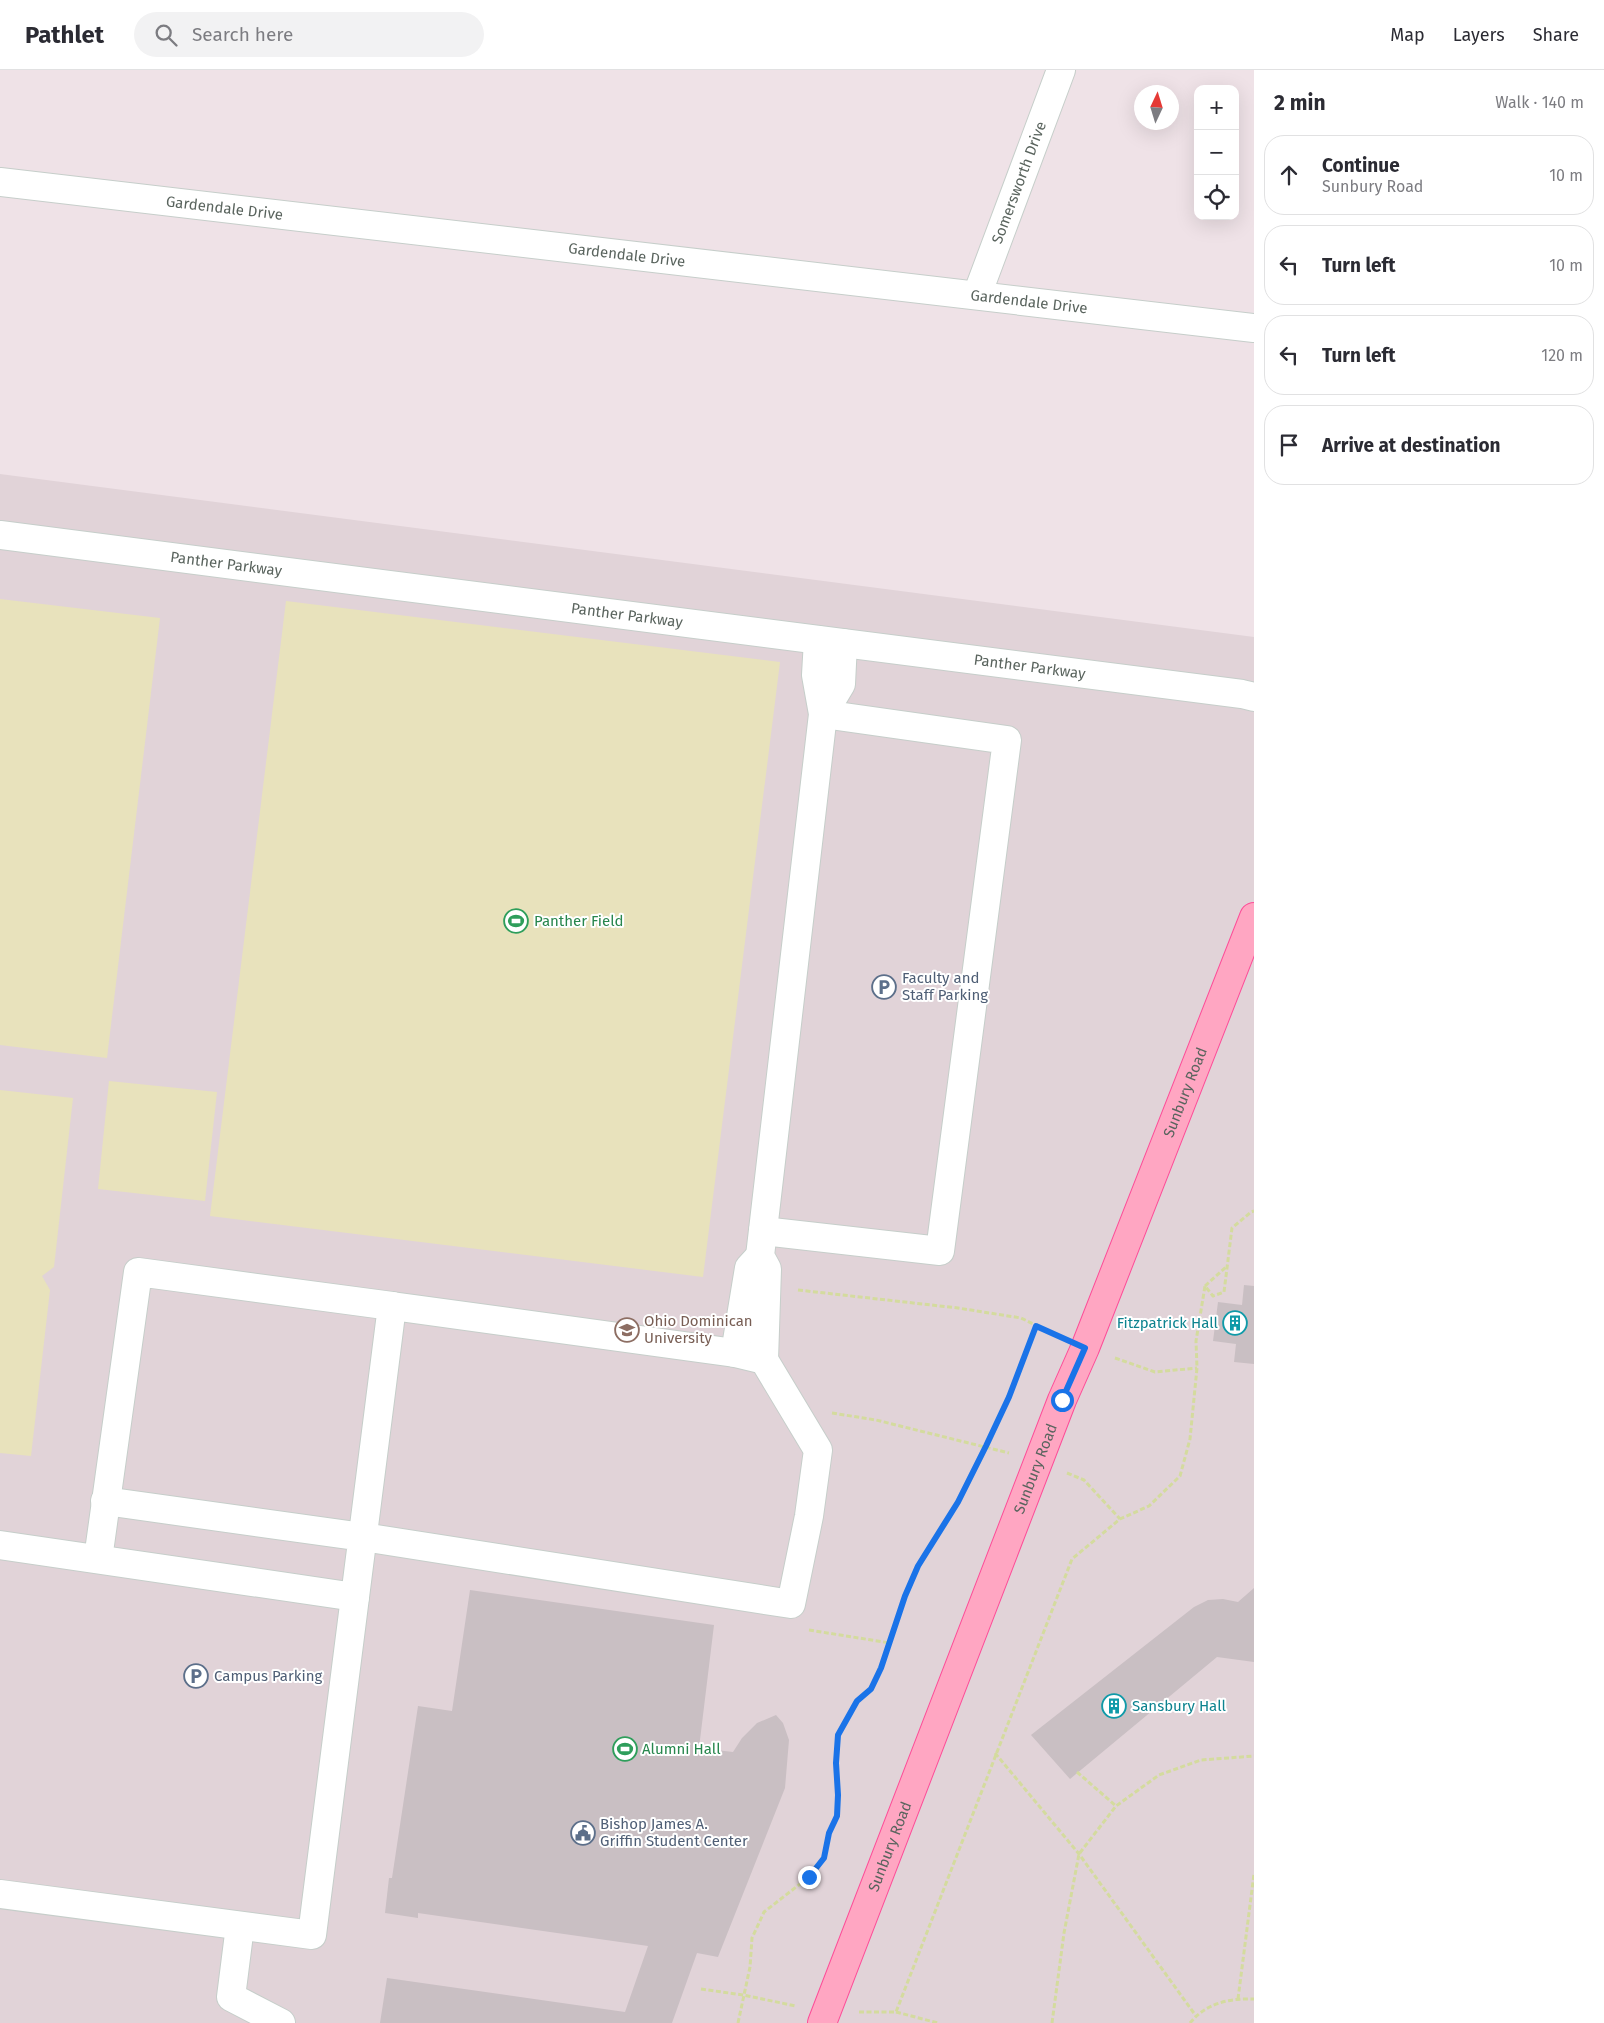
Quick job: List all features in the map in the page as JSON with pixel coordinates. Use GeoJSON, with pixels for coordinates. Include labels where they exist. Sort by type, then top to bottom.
{"type":"FeatureCollection","features":[{"type":"Feature","properties":{"kind":"main road","name":"Sunbury Road"},"geometry":{"type":"LineString","coordinates":[[824,2018],[1062,1400],[1085,1348],[1254,917]]}},
{"type":"Feature","properties":{"kind":"street","name":"Somersworth Drive"},"geometry":{"type":"LineString","coordinates":[[977,295],[1061,70]]}},
{"type":"Feature","properties":{"kind":"street","name":"Gardendale Drive"},"geometry":{"type":"LineString","coordinates":[[0,182],[1254,328]]}},
{"type":"Feature","properties":{"kind":"street","name":"Panther Parkway"},"geometry":{"type":"LineString","coordinates":[[0,534],[1254,697]]}},
{"type":"Feature","properties":{"kind":"street"},"geometry":{"type":"LineString","coordinates":[[105,1502],[363,1537],[792,1604],[810,1516],[818,1450],[764,1360],[767,1270],[762,1243],[823,714],[840,684],[831,641]]}},
{"type":"Feature","properties":{"kind":"street"},"geometry":{"type":"LineString","coordinates":[[762,1243],[940,1251],[1007,740],[823,714]]}},
{"type":"Feature","properties":{"kind":"street"},"geometry":{"type":"LineString","coordinates":[[734,1353],[749,1268],[762,1243]]}},
{"type":"Feature","properties":{"kind":"street"},"geometry":{"type":"LineString","coordinates":[[98,1559],[138,1272],[734,1353],[764,1360]]}},
{"type":"Feature","properties":{"kind":"street"},"geometry":{"type":"LineString","coordinates":[[0,1894],[312,1935],[392,1306]]}},
{"type":"Feature","properties":{"kind":"street"},"geometry":{"type":"LineString","coordinates":[[0,1545],[355,1597]]}},
{"type":"Feature","properties":{"kind":"street"},"geometry":{"type":"LineString","coordinates":[[240,1926],[232,1997],[281,2023]]}},
{"type":"Feature","properties":{"kind":"path"},"geometry":{"type":"LineString","coordinates":[[1204,1286],[1213,1296],[1224,1292],[1232,1228],[1251,1212],[1254,1212]]}},
{"type":"Feature","properties":{"kind":"path"},"geometry":{"type":"LineString","coordinates":[[896,2012],[1072,1559],[1120,1519],[1149,1506],[1180,1476],[1190,1439],[1197,1368],[1196,1341],[1204,1286],[1226,1267]]}},
{"type":"Feature","properties":{"kind":"path"},"geometry":{"type":"LineString","coordinates":[[792,1289],[958,1308],[1021,1318],[1085,1348],[1154,1372],[1197,1368]]}},
{"type":"Feature","properties":{"kind":"path"},"geometry":{"type":"LineString","coordinates":[[738,2023],[742,1995],[750,1967],[752,1938],[764,1912],[809,1877],[824,1858],[829,1833],[837,1816],[836,1763],[838,1735],[857,1701],[871,1689],[881,1668],[905,1596],[918,1566],[958,1502],[986,1446],[1009,1397],[1036,1326]]}},
{"type":"Feature","properties":{"kind":"path"},"geometry":{"type":"LineString","coordinates":[[829,1413],[876,1420],[986,1446]]}},
{"type":"Feature","properties":{"kind":"path"},"geometry":{"type":"LineString","coordinates":[[996,1754],[1079,1854],[1196,2016]]}},
{"type":"Feature","properties":{"kind":"path"},"geometry":{"type":"LineString","coordinates":[[1052,2023],[1064,1933],[1079,1854],[1116,1806],[1159,1775],[1201,1760],[1254,1756]]}},
{"type":"Feature","properties":{"kind":"path"},"geometry":{"type":"LineString","coordinates":[[1077,1772],[1116,1806]]}},
{"type":"Feature","properties":{"kind":"path"},"geometry":{"type":"LineString","coordinates":[[1238,1999],[1254,1874]]}},
{"type":"Feature","properties":{"kind":"path"},"geometry":{"type":"LineString","coordinates":[[702,1989],[742,1995],[824,2018],[896,2012],[938,2023]]}},
{"type":"Feature","properties":{"kind":"path"},"geometry":{"type":"LineString","coordinates":[[1190,2023],[1196,2016],[1208,2008],[1238,1999],[1254,1999]]}},
{"type":"Feature","properties":{"kind":"shaded area","name":"Ohio Dominican University"},"geometry":{"type":"Polygon","coordinates":[[[0,474],[1254,637],[1254,2023],[0,2023],[0,474]]]}},
{"type":"Feature","properties":{"kind":"shaded area"},"geometry":{"type":"Polygon","coordinates":[[[0,599],[160,618],[107,1058],[0,1045],[0,599]]]}},
{"type":"Feature","properties":{"kind":"shaded area"},"geometry":{"type":"Polygon","coordinates":[[[286,601],[780,662],[703,1277],[210,1216],[286,601]]]}},
{"type":"Feature","properties":{"kind":"shaded area"},"geometry":{"type":"Polygon","coordinates":[[[109,1081],[217,1092],[205,1201],[98,1189],[109,1081]]]}},
{"type":"Feature","properties":{"kind":"shaded area"},"geometry":{"type":"Polygon","coordinates":[[[0,1090],[73,1098],[54,1267],[42,1276],[50,1290],[31,1456],[0,1453],[0,1090]]]}},
{"type":"Feature","properties":{"kind":"building","name":"Fitzpatrick Hall"},"geometry":{"type":"Polygon","coordinates":[[[1244,1285],[1254,1286],[1254,1364],[1234,1362],[1236,1344],[1213,1341],[1218,1302],[1242,1305],[1244,1285]]]}},
{"type":"Feature","properties":{"kind":"building","name":"Sansbury Hall"},"geometry":{"type":"Polygon","coordinates":[[[1254,1588],[1254,1662],[1217,1657],[1070,1779],[1031,1735],[1194,1607],[1208,1600],[1223,1599],[1238,1602],[1254,1588]]]}},
{"type":"Feature","properties":{"kind":"building","name":"Bishop James A. Griffin Student Center"},"geometry":{"type":"Polygon","coordinates":[[[470,1590],[714,1625],[699,1748],[733,1752],[742,1738],[757,1723],[776,1715],[783,1723],[789,1740],[785,1788],[718,1957],[697,1953],[672,2023],[380,2023],[387,1978],[625,2012],[648,1946],[418,1913],[418,1918],[385,1913],[389,1878],[392,1878],[418,1706],[452,1711],[470,1590]]]}},
{"type":"Feature","properties":{"kind":"place","name":"Panther Field"},"geometry":{"type":"Point","coordinates":[516,921]}},
{"type":"Feature","properties":{"kind":"place","name":"Faculty and Staff Parking"},"geometry":{"type":"Point","coordinates":[884,987]}},
{"type":"Feature","properties":{"kind":"place","name":"Fitzpatrick Hall"},"geometry":{"type":"Point","coordinates":[1235,1323]}},
{"type":"Feature","properties":{"kind":"place","name":"Ohio Dominican University"},"geometry":{"type":"Point","coordinates":[627,1330]}},
{"type":"Feature","properties":{"kind":"place","name":"Campus Parking"},"geometry":{"type":"Point","coordinates":[196,1676]}},
{"type":"Feature","properties":{"kind":"place","name":"Sansbury Hall"},"geometry":{"type":"Point","coordinates":[1114,1706]}},
{"type":"Feature","properties":{"kind":"place","name":"Alumni Hall"},"geometry":{"type":"Point","coordinates":[625,1749]}},
{"type":"Feature","properties":{"kind":"place","name":"Bishop James A. Griffin Student Center"},"geometry":{"type":"Point","coordinates":[583,1833]}},
{"type":"Feature","properties":{"kind":"route"},"geometry":{"type":"LineString","coordinates":[[809,1877],[824,1858],[829,1833],[837,1816],[836,1763],[838,1735],[857,1701],[871,1689],[881,1668],[905,1596],[918,1566],[958,1502],[986,1446],[1009,1397],[1036,1326],[1085,1348],[1062,1400]]}}]}
